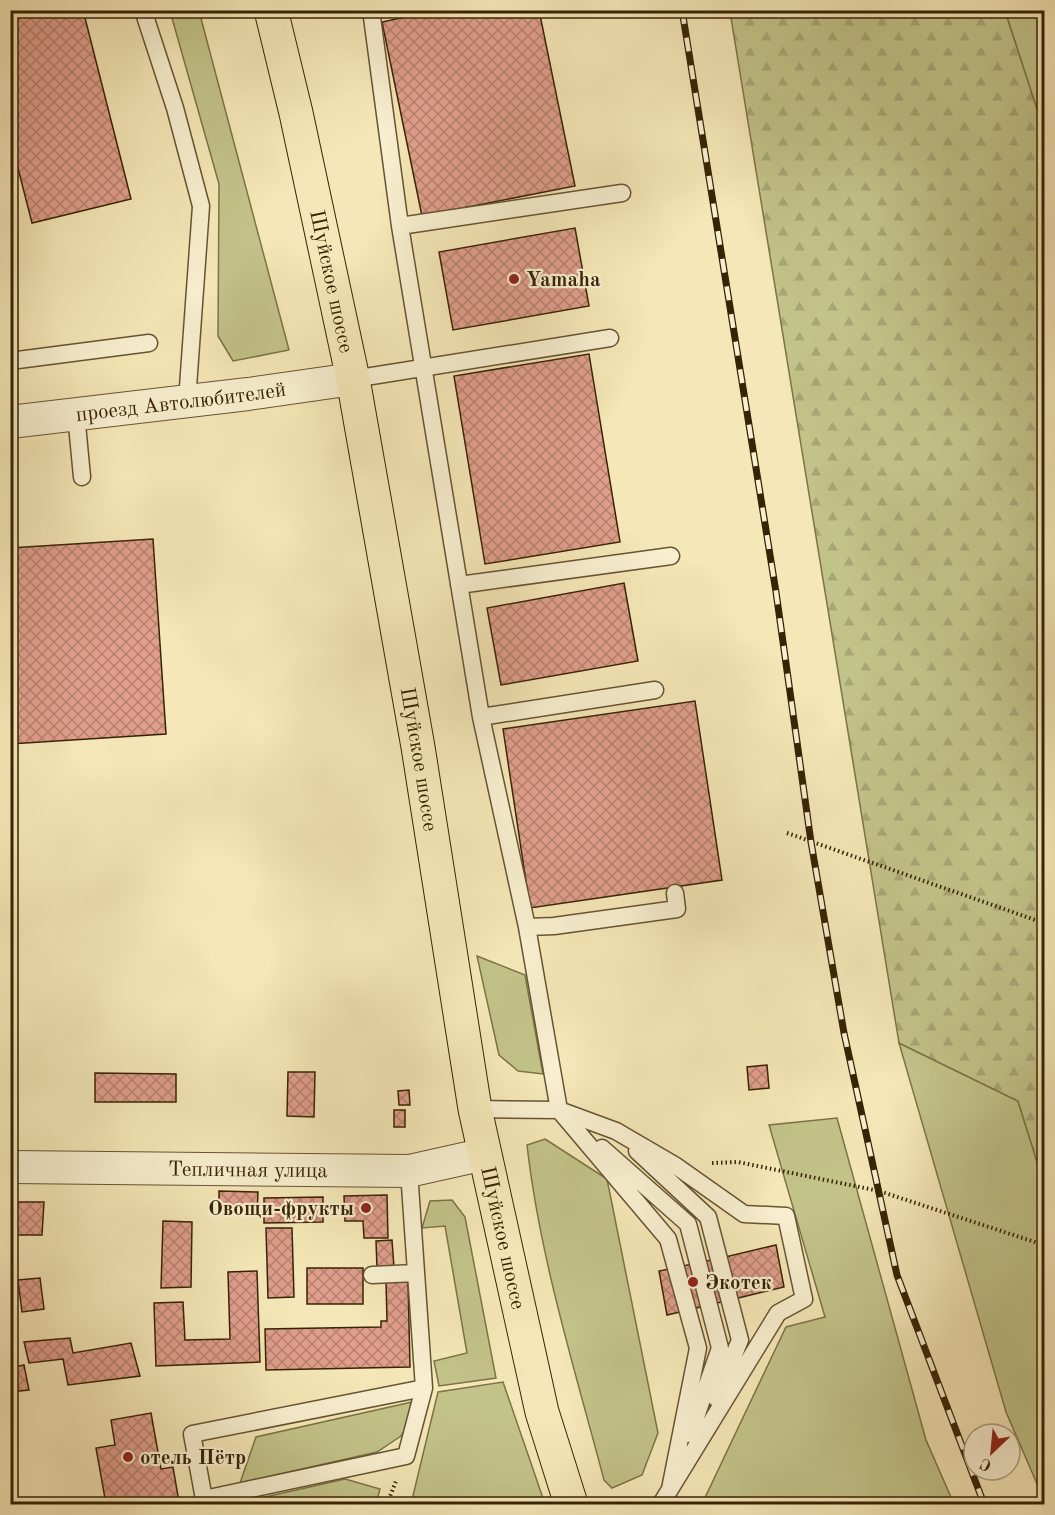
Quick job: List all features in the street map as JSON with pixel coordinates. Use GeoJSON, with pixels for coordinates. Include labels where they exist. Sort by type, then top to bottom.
{"type":"FeatureCollection","features":[{"type":"Feature","properties":{"kind":"main road","name":"Шуйское шоссе"},"geometry":{"type":"LineString","coordinates":[[271,10],[296,113],[353,379],[418,747],[476,1109],[542,1412],[571,1504]]}},
{"type":"Feature","properties":{"kind":"street","name":"проезд Автолюбителей"},"geometry":{"type":"LineString","coordinates":[[10,422],[353,379]]}},
{"type":"Feature","properties":{"kind":"street","name":"Тепличная улица"},"geometry":{"type":"LineString","coordinates":[[10,1167],[409,1171],[486,1154]]}},
{"type":"Feature","properties":{"kind":"lane"},"geometry":{"type":"LineString","coordinates":[[143,10],[175,108],[201,206],[187,401]]}},
{"type":"Feature","properties":{"kind":"lane"},"geometry":{"type":"LineString","coordinates":[[371,10],[400,226],[481,717],[527,927],[559,1110],[668,1239],[698,1348],[670,1489]]}},
{"type":"Feature","properties":{"kind":"lane"},"geometry":{"type":"LineString","coordinates":[[400,226],[622,194]]}},
{"type":"Feature","properties":{"kind":"lane"},"geometry":{"type":"LineString","coordinates":[[353,379],[610,338]]}},
{"type":"Feature","properties":{"kind":"lane"},"geometry":{"type":"LineString","coordinates":[[10,361],[149,343]]}},
{"type":"Feature","properties":{"kind":"lane"},"geometry":{"type":"LineString","coordinates":[[76,414],[82,477]]}},
{"type":"Feature","properties":{"kind":"lane"},"geometry":{"type":"LineString","coordinates":[[459,585],[671,556]]}},
{"type":"Feature","properties":{"kind":"lane"},"geometry":{"type":"LineString","coordinates":[[481,717],[655,690]]}},
{"type":"Feature","properties":{"kind":"lane"},"geometry":{"type":"LineString","coordinates":[[527,927],[554,926],[677,909],[675,893]]}},
{"type":"Feature","properties":{"kind":"lane"},"geometry":{"type":"LineString","coordinates":[[476,1109],[559,1110],[616,1131],[676,1166],[744,1214],[786,1216],[804,1299],[778,1313],[661,1504]]}},
{"type":"Feature","properties":{"kind":"lane"},"geometry":{"type":"LineString","coordinates":[[559,1110],[688,1224],[720,1348],[670,1489]]}},
{"type":"Feature","properties":{"kind":"lane"},"geometry":{"type":"LineString","coordinates":[[616,1131],[708,1217],[740,1340],[697,1446]]}},
{"type":"Feature","properties":{"kind":"lane"},"geometry":{"type":"LineString","coordinates":[[409,1171],[424,1388],[406,1455],[204,1499],[192,1434],[424,1388]]}},
{"type":"Feature","properties":{"kind":"lane"},"geometry":{"type":"LineString","coordinates":[[372,1275],[416,1274]]}},
{"type":"Feature","properties":{"kind":"path"},"geometry":{"type":"LineString","coordinates":[[787,833],[1044,923]]}},
{"type":"Feature","properties":{"kind":"path"},"geometry":{"type":"LineString","coordinates":[[676,1166],[738,1162],[879,1191],[1044,1245]]}},
{"type":"Feature","properties":{"kind":"green space"},"geometry":{"type":"Polygon","coordinates":[[[170,11],[199,11],[289,350],[233,361],[218,336],[219,184],[170,11]]]}},
{"type":"Feature","properties":{"kind":"green space"},"geometry":{"type":"Polygon","coordinates":[[[736,11],[1005,11],[1044,131],[1044,1184],[1018,1101],[899,1043],[731,18],[736,11]]]}},
{"type":"Feature","properties":{"kind":"green space"},"geometry":{"type":"Polygon","coordinates":[[[1005,11],[1044,11],[1044,131],[1005,11]]]}},
{"type":"Feature","properties":{"kind":"green space"},"geometry":{"type":"Polygon","coordinates":[[[477,956],[525,975],[543,1074],[518,1071],[499,1055],[477,956]]]}},
{"type":"Feature","properties":{"kind":"green space"},"geometry":{"type":"Polygon","coordinates":[[[899,1043],[1018,1101],[1044,1184],[1044,1500],[1022,1449],[1022,1422],[1010,1422],[899,1043]]]}},
{"type":"Feature","properties":{"kind":"green space"},"geometry":{"type":"Polygon","coordinates":[[[837,1118],[926,1440],[954,1504],[702,1504],[786,1327],[825,1317],[769,1125],[837,1118]]]}},
{"type":"Feature","properties":{"kind":"green space"},"geometry":{"type":"Polygon","coordinates":[[[545,1139],[607,1179],[658,1433],[642,1475],[612,1488],[604,1480],[540,1230],[527,1145],[545,1139]]]}},
{"type":"Feature","properties":{"kind":"green space"},"geometry":{"type":"Polygon","coordinates":[[[452,1200],[465,1217],[496,1378],[439,1386],[434,1361],[467,1353],[445,1226],[422,1228],[430,1201],[452,1200]]]}},
{"type":"Feature","properties":{"kind":"green space"},"geometry":{"type":"Polygon","coordinates":[[[503,1382],[545,1504],[411,1504],[438,1392],[503,1382]]]}},
{"type":"Feature","properties":{"kind":"green space"},"geometry":{"type":"Polygon","coordinates":[[[412,1402],[411,1420],[401,1436],[377,1452],[240,1483],[256,1437],[412,1402]]]}},
{"type":"Feature","properties":{"kind":"green space"},"geometry":{"type":"Polygon","coordinates":[[[345,1479],[380,1489],[376,1504],[234,1504],[345,1479]]]}},
{"type":"Feature","properties":{"kind":"building"},"geometry":{"type":"Polygon","coordinates":[[[10,10],[83,10],[131,199],[32,223],[10,137],[10,10]]]}},
{"type":"Feature","properties":{"kind":"building"},"geometry":{"type":"Polygon","coordinates":[[[438,10],[539,10],[575,186],[422,216],[382,22],[438,10]]]}},
{"type":"Feature","properties":{"kind":"building","name":"Yamaha"},"geometry":{"type":"Polygon","coordinates":[[[575,228],[589,306],[453,330],[439,252],[575,228]]]}},
{"type":"Feature","properties":{"kind":"building"},"geometry":{"type":"Polygon","coordinates":[[[589,354],[620,542],[485,564],[454,376],[589,354]]]}},
{"type":"Feature","properties":{"kind":"building"},"geometry":{"type":"Polygon","coordinates":[[[153,539],[166,734],[10,744],[10,548],[153,539]]]}},
{"type":"Feature","properties":{"kind":"building"},"geometry":{"type":"Polygon","coordinates":[[[624,583],[638,661],[501,685],[487,608],[624,583]]]}},
{"type":"Feature","properties":{"kind":"building"},"geometry":{"type":"Polygon","coordinates":[[[695,701],[722,880],[530,908],[503,729],[695,701]]]}},
{"type":"Feature","properties":{"kind":"building"},"geometry":{"type":"Polygon","coordinates":[[[767,1065],[769,1088],[749,1090],[747,1067],[767,1065]]]}},
{"type":"Feature","properties":{"kind":"building"},"geometry":{"type":"Polygon","coordinates":[[[288,1072],[315,1072],[314,1117],[287,1116],[288,1072]]]}},
{"type":"Feature","properties":{"kind":"building"},"geometry":{"type":"Polygon","coordinates":[[[95,1073],[176,1074],[176,1102],[95,1102],[95,1073]]]}},
{"type":"Feature","properties":{"kind":"building"},"geometry":{"type":"Polygon","coordinates":[[[409,1090],[410,1105],[399,1105],[398,1091],[409,1090]]]}},
{"type":"Feature","properties":{"kind":"building"},"geometry":{"type":"Polygon","coordinates":[[[394,1110],[405,1110],[405,1127],[394,1127],[394,1110]]]}},
{"type":"Feature","properties":{"kind":"building"},"geometry":{"type":"Polygon","coordinates":[[[219,1191],[258,1192],[257,1213],[219,1212],[219,1191]]]}},
{"type":"Feature","properties":{"kind":"building","name":"Овощи-фрукты"},"geometry":{"type":"Polygon","coordinates":[[[387,1195],[388,1238],[364,1238],[363,1221],[345,1221],[344,1196],[387,1195]]]}},
{"type":"Feature","properties":{"kind":"building"},"geometry":{"type":"Polygon","coordinates":[[[323,1197],[323,1222],[264,1223],[264,1198],[323,1197]]]}},
{"type":"Feature","properties":{"kind":"building"},"geometry":{"type":"Polygon","coordinates":[[[17,1202],[44,1202],[42,1235],[17,1235],[17,1202]]]}},
{"type":"Feature","properties":{"kind":"building"},"geometry":{"type":"Polygon","coordinates":[[[163,1221],[192,1222],[191,1287],[161,1288],[163,1221]]]}},
{"type":"Feature","properties":{"kind":"building"},"geometry":{"type":"Polygon","coordinates":[[[266,1228],[292,1228],[294,1297],[268,1298],[266,1228]]]}},
{"type":"Feature","properties":{"kind":"building"},"geometry":{"type":"Polygon","coordinates":[[[392,1240],[394,1267],[377,1268],[376,1241],[392,1240]]]}},
{"type":"Feature","properties":{"kind":"building"},"geometry":{"type":"Polygon","coordinates":[[[776,1245],[784,1287],[738,1298],[725,1257],[776,1245]]]}},
{"type":"Feature","properties":{"kind":"building"},"geometry":{"type":"Polygon","coordinates":[[[725,1257],[738,1298],[667,1315],[659,1271],[725,1257]]]}},
{"type":"Feature","properties":{"kind":"building"},"geometry":{"type":"Polygon","coordinates":[[[307,1268],[363,1268],[363,1304],[307,1304],[307,1268]]]}},
{"type":"Feature","properties":{"kind":"building"},"geometry":{"type":"Polygon","coordinates":[[[257,1271],[260,1362],[156,1366],[154,1303],[183,1302],[185,1340],[230,1339],[228,1272],[257,1271]]]}},
{"type":"Feature","properties":{"kind":"building"},"geometry":{"type":"Polygon","coordinates":[[[40,1278],[44,1309],[22,1312],[18,1280],[40,1278]]]}},
{"type":"Feature","properties":{"kind":"building"},"geometry":{"type":"Polygon","coordinates":[[[386,1281],[408,1281],[410,1367],[266,1370],[265,1329],[381,1327],[381,1321],[387,1321],[386,1281]]]}},
{"type":"Feature","properties":{"kind":"building"},"geometry":{"type":"Polygon","coordinates":[[[70,1338],[73,1353],[131,1343],[140,1376],[68,1385],[63,1359],[29,1363],[24,1342],[70,1338]]]}},
{"type":"Feature","properties":{"kind":"building"},"geometry":{"type":"Polygon","coordinates":[[[24,1365],[29,1390],[10,1392],[10,1368],[24,1365]]]}},
{"type":"Feature","properties":{"kind":"building","name":"отель Пётр"},"geometry":{"type":"Polygon","coordinates":[[[151,1413],[161,1469],[173,1467],[179,1502],[106,1504],[96,1448],[115,1445],[111,1420],[151,1413]]]}},
{"type":"Feature","properties":{"kind":"railway"},"geometry":{"type":"LineString","coordinates":[[682,10],[776,592],[811,842],[844,1033],[897,1275],[984,1504]]}},
{"type":"Feature","properties":{"kind":"place","name":"Yamaha"},"geometry":{"type":"Point","coordinates":[514,279]}},
{"type":"Feature","properties":{"kind":"place","name":"Овощи-фрукты"},"geometry":{"type":"Point","coordinates":[366,1208]}},
{"type":"Feature","properties":{"kind":"place","name":"Экотек"},"geometry":{"type":"Point","coordinates":[693,1282]}},
{"type":"Feature","properties":{"kind":"place","name":"отель Пётр"},"geometry":{"type":"Point","coordinates":[128,1457]}}]}
